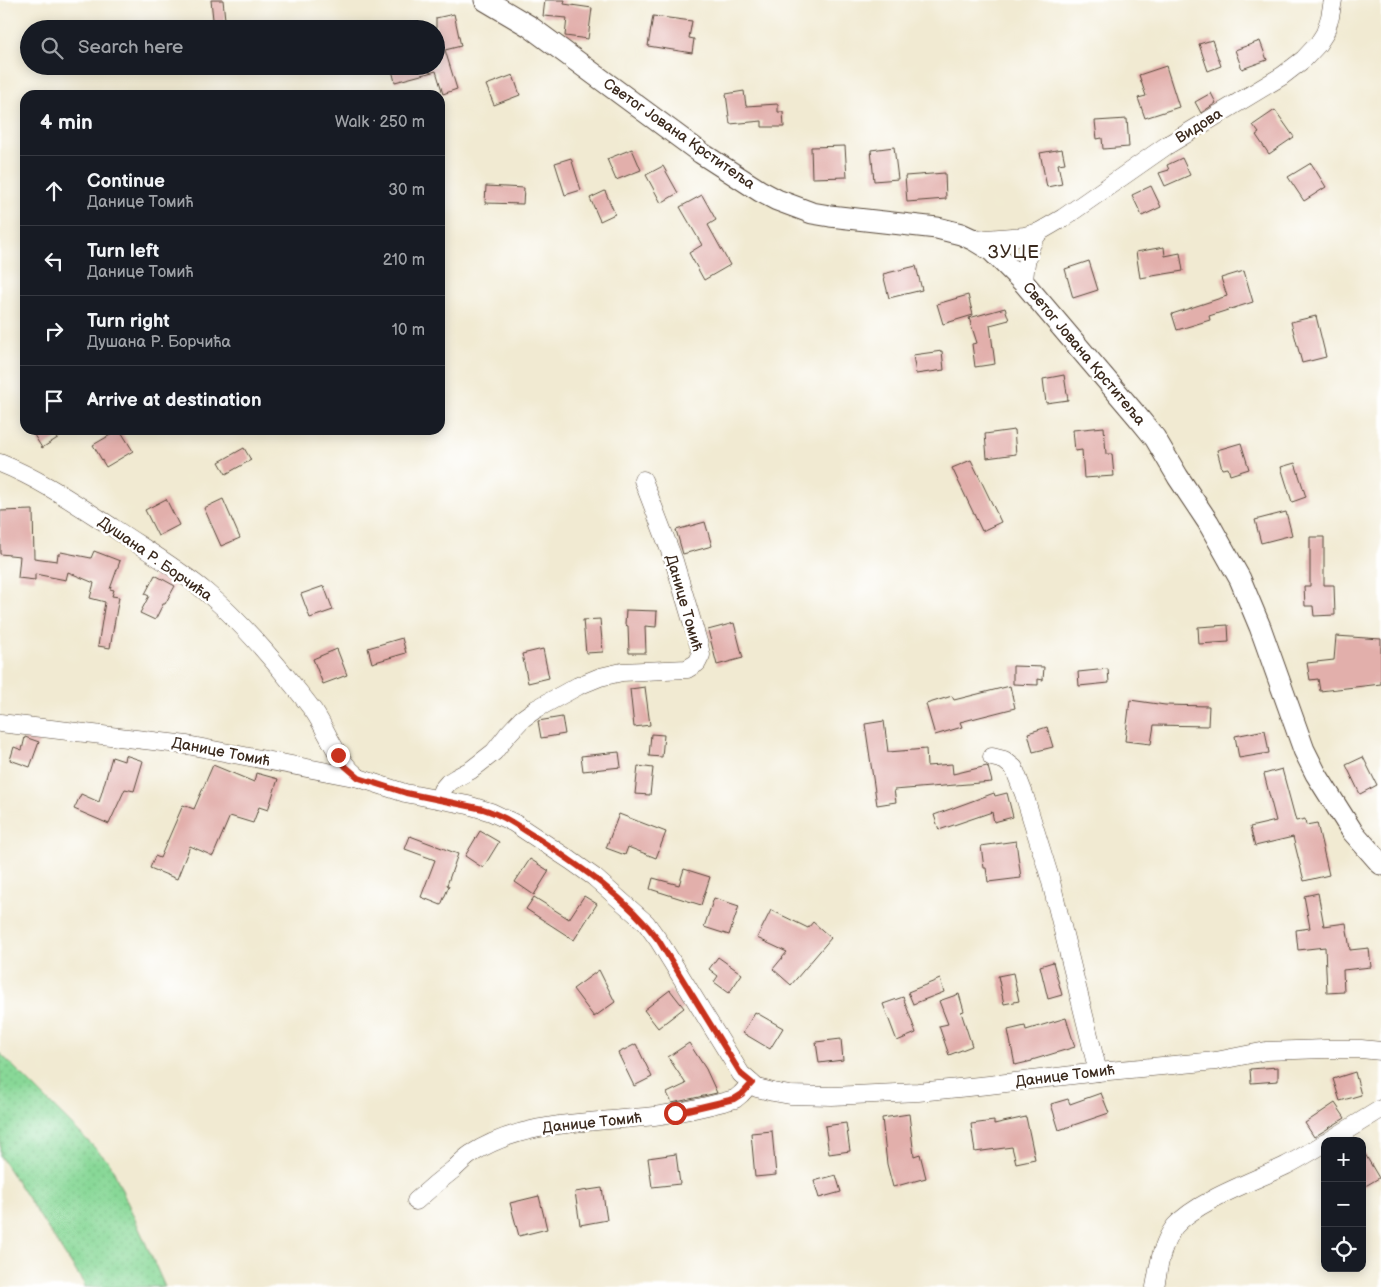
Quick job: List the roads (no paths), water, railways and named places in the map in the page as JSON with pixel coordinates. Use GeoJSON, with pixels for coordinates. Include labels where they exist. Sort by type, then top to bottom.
{"type":"FeatureCollection","features":[{"type":"Feature","properties":{"kind":"street","name":"Светог Јована Крститеља"},"geometry":{"type":"LineString","coordinates":[[485,0],[529,26],[701,153],[777,200],[812,213],[937,228],[961,234],[992,250],[1024,283],[1149,431],[1208,522],[1240,579],[1251,603],[1304,750],[1316,774],[1352,830],[1381,864]]}},
{"type":"Feature","properties":{"kind":"street","name":"Видова"},"geometry":{"type":"LineString","coordinates":[[974,240],[1025,236],[1039,232],[1063,218],[1166,146],[1282,76],[1304,59],[1318,44],[1330,18],[1333,0]]}},
{"type":"Feature","properties":{"kind":"street"},"geometry":{"type":"LineString","coordinates":[[1024,283],[1024,265],[1028,252],[1039,232]]}},
{"type":"Feature","properties":{"kind":"street","name":"Душана Р. Борчића"},"geometry":{"type":"LineString","coordinates":[[0,463],[32,478],[76,503],[182,574],[206,593],[258,642],[315,713],[345,766],[359,778]]}},
{"type":"Feature","properties":{"kind":"street","name":"Данице Томић"},"geometry":{"type":"LineString","coordinates":[[439,799],[442,790],[448,783],[471,770],[494,752],[522,720],[536,709],[578,686],[600,677],[622,672],[687,669],[698,663],[701,655],[699,645],[674,561],[643,480]]}},
{"type":"Feature","properties":{"kind":"street","name":"Данице Томић"},"geometry":{"type":"LineString","coordinates":[[0,723],[188,745],[359,778],[406,793],[492,812],[514,823],[578,865],[646,923],[741,1074],[757,1088],[790,1095],[832,1096],[918,1092],[1216,1061],[1266,1051],[1325,1049],[1381,1051]]}},
{"type":"Feature","properties":{"kind":"street"},"geometry":{"type":"LineString","coordinates":[[324,772],[330,762],[332,745]]}},
{"type":"Feature","properties":{"kind":"street"},"geometry":{"type":"LineString","coordinates":[[992,757],[1004,760],[1014,768],[1024,794],[1050,878],[1098,1072]]}},
{"type":"Feature","properties":{"kind":"street","name":"Данице Томић"},"geometry":{"type":"LineString","coordinates":[[416,1200],[471,1154],[515,1134],[579,1122],[644,1118],[683,1112],[734,1099],[742,1094],[752,1083]]}},
{"type":"Feature","properties":{"kind":"street"},"geometry":{"type":"LineString","coordinates":[[1336,1137],[1381,1110]]}},
{"type":"Feature","properties":{"kind":"street"},"geometry":{"type":"LineString","coordinates":[[1155,1287],[1160,1257],[1167,1238],[1176,1226],[1194,1210],[1287,1165],[1321,1145]]}},
{"type":"Feature","properties":{"kind":"district","name":"ЗУЦЕ"},"geometry":{"type":"Point","coordinates":[1014,252]}}]}
